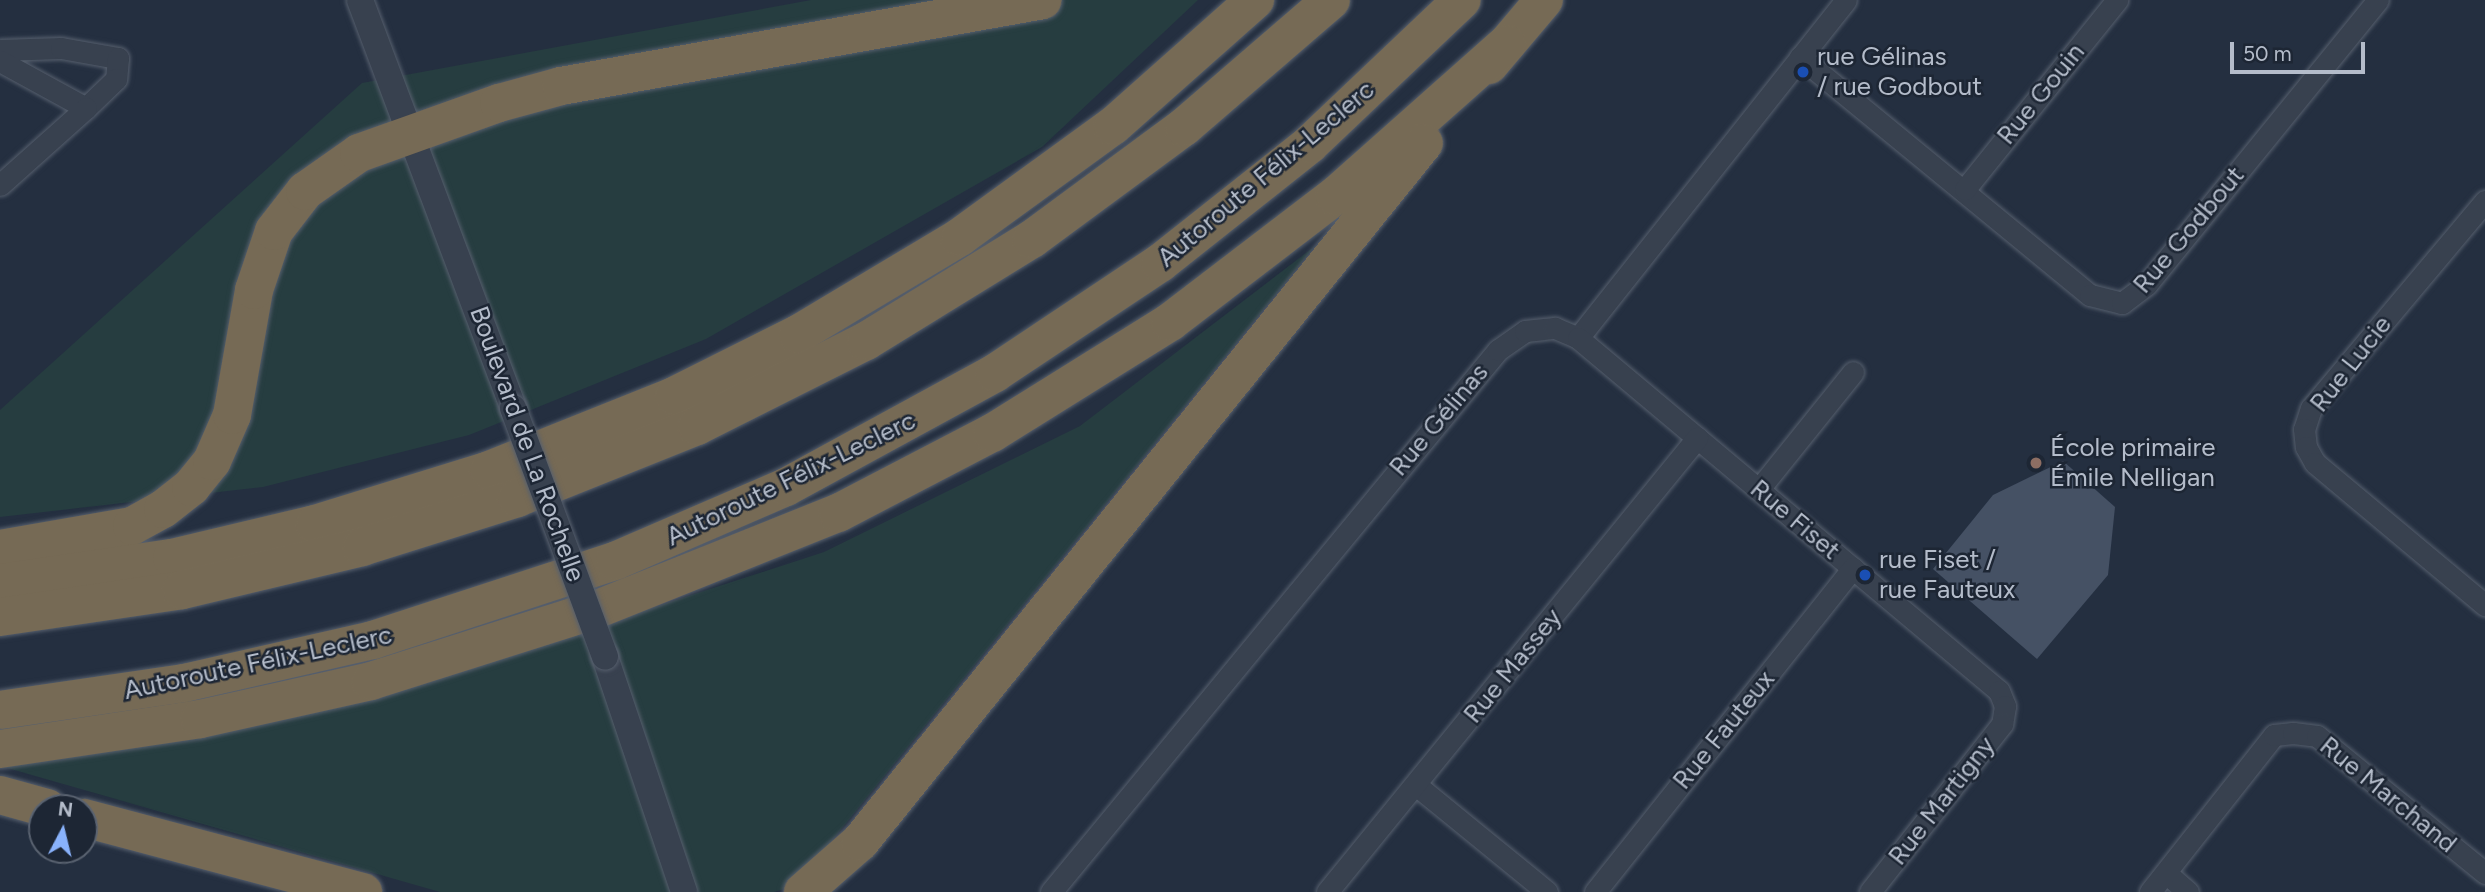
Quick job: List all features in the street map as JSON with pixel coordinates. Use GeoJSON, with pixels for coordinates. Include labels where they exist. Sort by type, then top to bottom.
{"type":"FeatureCollection","features":[{"type":"Feature","properties":{"kind":"highway"},"geometry":{"type":"LineString","coordinates":[[0,549],[132,526],[163,509],[191,487],[212,461],[227,429],[259,270],[283,217],[305,191],[345,161],[412,134],[561,86],[1042,0]]}},
{"type":"Feature","properties":{"kind":"highway"},"geometry":{"type":"LineString","coordinates":[[0,583],[130,565],[315,524],[524,457],[674,396],[798,334],[960,237],[1113,126],[1255,0]]}},
{"type":"Feature","properties":{"kind":"highway"},"geometry":{"type":"LineString","coordinates":[[0,617],[195,587],[362,547],[517,498],[697,426],[866,341],[1032,239],[1184,127],[1331,0]]}},
{"type":"Feature","properties":{"kind":"highway","name":"Autoroute Félix-Leclerc"},"geometry":{"type":"LineString","coordinates":[[0,710],[208,679],[373,640],[603,566],[786,487],[995,373],[1160,263],[1310,144],[1462,0]]}},
{"type":"Feature","properties":{"kind":"highway"},"geometry":{"type":"LineString","coordinates":[[803,892],[860,842],[1506,44],[1545,0]]}},
{"type":"Feature","properties":{"kind":"highway"},"geometry":{"type":"LineString","coordinates":[[0,749],[200,719],[371,681],[595,610],[838,513],[1022,416],[1170,322],[1335,196],[1506,44]]}},
{"type":"Feature","properties":{"kind":"highway"},"geometry":{"type":"LineString","coordinates":[[0,795],[28,803]]}},
{"type":"Feature","properties":{"kind":"highway"},"geometry":{"type":"LineString","coordinates":[[98,822],[363,892]]}},
{"type":"Feature","properties":{"kind":"street","name":"Boulevard de La Rochelle"},"geometry":{"type":"LineString","coordinates":[[360,0],[605,657],[684,892]]}},
{"type":"Feature","properties":{"kind":"street"},"geometry":{"type":"LineString","coordinates":[[1578,338],[1846,0]]}},
{"type":"Feature","properties":{"kind":"street","name":"Rue Gouin"},"geometry":{"type":"LineString","coordinates":[[1965,189],[2117,0]]}},
{"type":"Feature","properties":{"kind":"street","name":"Rue Godbout"},"geometry":{"type":"LineString","coordinates":[[1800,57],[1965,189],[2090,295],[2122,303],[2147,284],[2374,2]]}},
{"type":"Feature","properties":{"kind":"street"},"geometry":{"type":"LineString","coordinates":[[0,50],[61,48],[118,58],[116,79],[0,185]]}},
{"type":"Feature","properties":{"kind":"street"},"geometry":{"type":"LineString","coordinates":[[0,61],[86,108]]}},
{"type":"Feature","properties":{"kind":"street","name":"Rue Lucie"},"geometry":{"type":"LineString","coordinates":[[2485,201],[2311,408],[2304,429],[2306,447],[2315,463],[2485,605]]}},
{"type":"Feature","properties":{"kind":"street","name":"Rue Gélinas"},"geometry":{"type":"LineString","coordinates":[[1051,892],[1498,350],[1525,331],[1555,328],[1578,338]]}},
{"type":"Feature","properties":{"kind":"street","name":"Rue Fiset"},"geometry":{"type":"LineString","coordinates":[[1578,338],[1999,691],[2006,706]]}},
{"type":"Feature","properties":{"kind":"street"},"geometry":{"type":"LineString","coordinates":[[1759,489],[1853,372]]}},
{"type":"Feature","properties":{"kind":"street","name":"Rue Massey"},"geometry":{"type":"LineString","coordinates":[[1327,892],[1697,438]]}},
{"type":"Feature","properties":{"kind":"street","name":"Rue Fauteux"},"geometry":{"type":"LineString","coordinates":[[1595,892],[1853,569]]}},
{"type":"Feature","properties":{"kind":"street","name":"Rue Martigny"},"geometry":{"type":"LineString","coordinates":[[1875,890],[2002,724],[2006,706]]}},
{"type":"Feature","properties":{"kind":"street","name":"Rue Marchand"},"geometry":{"type":"LineString","coordinates":[[2150,892],[2274,735],[2293,733],[2317,736],[2485,873]]}},
{"type":"Feature","properties":{"kind":"street"},"geometry":{"type":"LineString","coordinates":[[1416,785],[1547,892]]}},
{"type":"Feature","properties":{"kind":"street"},"geometry":{"type":"LineString","coordinates":[[2166,873],[2189,892]]}},
{"type":"Feature","properties":{"kind":"green space"},"geometry":{"type":"Polygon","coordinates":[[[811,0],[1198,0],[1042,147],[706,339],[469,435],[263,487],[0,517],[0,410],[362,83],[811,0]]]}},
{"type":"Feature","properties":{"kind":"green space"},"geometry":{"type":"Polygon","coordinates":[[[1315,246],[795,886],[774,892],[440,892],[4,767],[362,702],[824,552],[1080,426],[1315,246]]]}},
{"type":"Feature","properties":{"kind":"building"},"geometry":{"type":"Polygon","coordinates":[[[2063,461],[2115,507],[2108,575],[2037,659],[1933,569],[1993,495],[2063,461]]]}},
{"type":"Feature","properties":{"kind":"place","name":"rue Gélinas / rue Godbout"},"geometry":{"type":"Point","coordinates":[1803,72]}},
{"type":"Feature","properties":{"kind":"place","name":"École primaire Émile Nelligan"},"geometry":{"type":"Point","coordinates":[2036,463]}},
{"type":"Feature","properties":{"kind":"place","name":"rue Fiset / rue Fauteux"},"geometry":{"type":"Point","coordinates":[1865,575]}}]}
